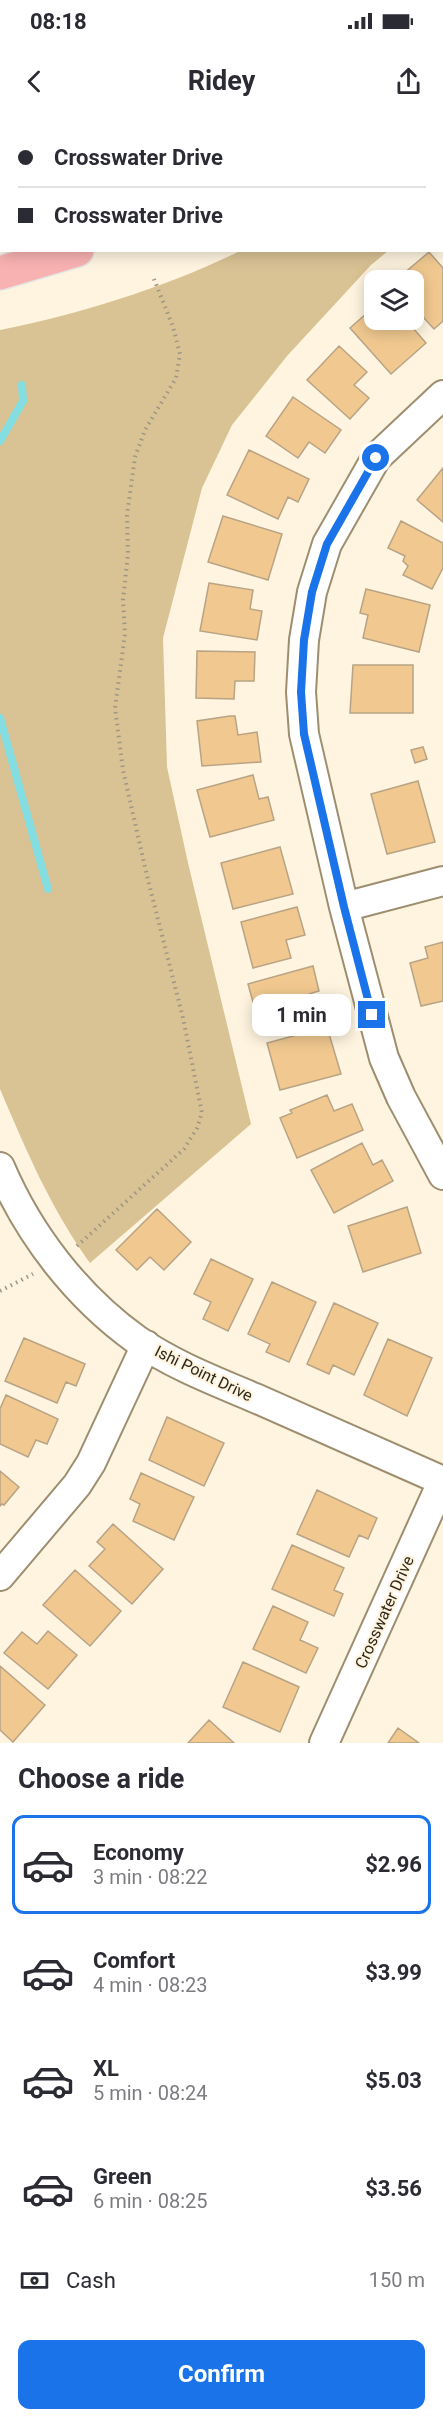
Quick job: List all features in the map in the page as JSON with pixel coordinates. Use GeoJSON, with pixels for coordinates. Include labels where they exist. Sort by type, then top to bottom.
{"type":"FeatureCollection","features":[{"type":"Feature","properties":{"kind":"main road"},"geometry":{"type":"LineString","coordinates":[[0,273],[70,252]]}},
{"type":"Feature","properties":{"kind":"street"},"geometry":{"type":"LineString","coordinates":[[443,395],[376,458],[327,544],[312,592],[304,640],[302,671],[304,734],[344,907],[384,1058],[401,1097],[443,1175]]}},
{"type":"Feature","properties":{"kind":"street"},"geometry":{"type":"LineString","coordinates":[[344,907],[443,881]]}},
{"type":"Feature","properties":{"kind":"street","name":"Ishi Point Drive"},"geometry":{"type":"LineString","coordinates":[[0,1167],[35,1233],[57,1263],[98,1308],[146,1345],[183,1367],[443,1481]]}},
{"type":"Feature","properties":{"kind":"street"},"geometry":{"type":"LineString","coordinates":[[0,1576],[77,1485],[90,1463],[146,1345]]}},
{"type":"Feature","properties":{"kind":"street","name":"Crosswater Drive"},"geometry":{"type":"LineString","coordinates":[[324,1743],[443,1481]]}},
{"type":"Feature","properties":{"kind":"path"},"geometry":{"type":"LineString","coordinates":[[0,1291],[57,1263],[184,1149],[197,1128],[202,1113],[183,1018],[123,770],[115,708],[125,634],[123,600],[128,554],[127,515],[135,457],[145,430],[176,378],[180,354],[173,327],[154,279]]}},
{"type":"Feature","properties":{"kind":"shaded area"},"geometry":{"type":"Polygon","coordinates":[[[238,252],[387,252],[364,270],[287,356],[232,425],[202,488],[163,638],[167,767],[251,1124],[90,1263],[51,1200],[0,1089],[0,330],[61,316],[123,298],[183,276],[238,252]]]}},
{"type":"Feature","properties":{"kind":"building"},"geometry":{"type":"Polygon","coordinates":[[[429,252],[443,268],[443,321],[434,329],[424,318],[424,270],[408,270],[429,252]]]}},
{"type":"Feature","properties":{"kind":"building"},"geometry":{"type":"Polygon","coordinates":[[[364,316],[364,330],[415,330],[426,343],[391,374],[350,328],[364,316]]]}},
{"type":"Feature","properties":{"kind":"building"},"geometry":{"type":"Polygon","coordinates":[[[339,346],[367,372],[354,385],[369,398],[350,419],[307,380],[339,346]]]}},
{"type":"Feature","properties":{"kind":"building"},"geometry":{"type":"Polygon","coordinates":[[[293,397],[341,430],[325,453],[309,442],[298,458],[266,436],[293,397]]]}},
{"type":"Feature","properties":{"kind":"building"},"geometry":{"type":"Polygon","coordinates":[[[249,450],[309,479],[298,502],[288,497],[278,519],[227,495],[249,450]]]}},
{"type":"Feature","properties":{"kind":"building"},"geometry":{"type":"Polygon","coordinates":[[[443,468],[443,522],[417,500],[443,468]]]}},
{"type":"Feature","properties":{"kind":"building"},"geometry":{"type":"Polygon","coordinates":[[[223,516],[282,534],[268,580],[208,562],[223,516]]]}},
{"type":"Feature","properties":{"kind":"building"},"geometry":{"type":"Polygon","coordinates":[[[401,521],[443,543],[443,568],[432,589],[403,575],[408,566],[403,561],[405,556],[388,548],[401,521]]]}},
{"type":"Feature","properties":{"kind":"building"},"geometry":{"type":"Polygon","coordinates":[[[209,583],[253,590],[250,609],[262,611],[257,640],[200,631],[209,583]]]}},
{"type":"Feature","properties":{"kind":"building"},"geometry":{"type":"Polygon","coordinates":[[[366,589],[430,605],[419,652],[363,638],[368,615],[360,613],[366,589]]]}},
{"type":"Feature","properties":{"kind":"building"},"geometry":{"type":"Polygon","coordinates":[[[197,651],[255,652],[254,681],[235,681],[234,699],[196,698],[197,651]]]}},
{"type":"Feature","properties":{"kind":"building"},"geometry":{"type":"Polygon","coordinates":[[[353,665],[413,665],[413,713],[350,713],[353,665]]]}},
{"type":"Feature","properties":{"kind":"building"},"geometry":{"type":"Polygon","coordinates":[[[235,716],[238,735],[257,732],[261,762],[202,766],[197,721],[235,716]]]}},
{"type":"Feature","properties":{"kind":"building"},"geometry":{"type":"Polygon","coordinates":[[[423,747],[427,759],[415,763],[411,750],[423,747]]]}},
{"type":"Feature","properties":{"kind":"building"},"geometry":{"type":"Polygon","coordinates":[[[253,775],[259,799],[268,797],[274,820],[210,837],[197,790],[253,775]]]}},
{"type":"Feature","properties":{"kind":"building"},"geometry":{"type":"Polygon","coordinates":[[[418,781],[435,842],[387,854],[371,794],[418,781]]]}},
{"type":"Feature","properties":{"kind":"building"},"geometry":{"type":"Polygon","coordinates":[[[280,847],[293,894],[233,909],[221,863],[280,847]]]}},
{"type":"Feature","properties":{"kind":"building"},"geometry":{"type":"Polygon","coordinates":[[[297,907],[305,935],[286,940],[291,958],[253,968],[241,922],[297,907]]]}},
{"type":"Feature","properties":{"kind":"building"},"geometry":{"type":"Polygon","coordinates":[[[443,942],[443,1001],[421,1006],[410,963],[428,958],[425,947],[443,942]]]}},
{"type":"Feature","properties":{"kind":"building"},"geometry":{"type":"Polygon","coordinates":[[[313,966],[319,991],[309,994],[316,1016],[261,1031],[248,984],[313,966]]]}},
{"type":"Feature","properties":{"kind":"building"},"geometry":{"type":"Polygon","coordinates":[[[327,1027],[341,1074],[280,1090],[267,1043],[327,1027]]]}},
{"type":"Feature","properties":{"kind":"building"},"geometry":{"type":"Polygon","coordinates":[[[327,1095],[334,1111],[352,1104],[363,1130],[297,1158],[280,1118],[292,1113],[290,1110],[327,1095]]]}},
{"type":"Feature","properties":{"kind":"building"},"geometry":{"type":"Polygon","coordinates":[[[362,1143],[373,1165],[382,1160],[393,1181],[334,1213],[311,1170],[362,1143]]]}},
{"type":"Feature","properties":{"kind":"building"},"geometry":{"type":"Polygon","coordinates":[[[407,1207],[421,1253],[363,1272],[348,1226],[407,1207]]]}},
{"type":"Feature","properties":{"kind":"building"},"geometry":{"type":"Polygon","coordinates":[[[157,1209],[191,1242],[164,1270],[150,1257],[137,1270],[116,1250],[157,1209]]]}},
{"type":"Feature","properties":{"kind":"building"},"geometry":{"type":"Polygon","coordinates":[[[211,1259],[253,1279],[228,1331],[203,1319],[211,1302],[194,1294],[211,1259]]]}},
{"type":"Feature","properties":{"kind":"building"},"geometry":{"type":"Polygon","coordinates":[[[272,1282],[316,1302],[289,1362],[266,1352],[270,1344],[248,1334],[272,1282]]]}},
{"type":"Feature","properties":{"kind":"building"},"geometry":{"type":"Polygon","coordinates":[[[334,1303],[378,1323],[354,1375],[333,1365],[329,1374],[307,1364],[334,1303]]]}},
{"type":"Feature","properties":{"kind":"building"},"geometry":{"type":"Polygon","coordinates":[[[24,1338],[85,1364],[76,1386],[66,1382],[57,1403],[5,1381],[24,1338]]]}},
{"type":"Feature","properties":{"kind":"building"},"geometry":{"type":"Polygon","coordinates":[[[388,1339],[432,1358],[407,1416],[364,1395],[388,1339]]]}},
{"type":"Feature","properties":{"kind":"building"},"geometry":{"type":"Polygon","coordinates":[[[6,1395],[58,1419],[47,1444],[36,1440],[28,1457],[0,1444],[0,1409],[6,1395]]]}},
{"type":"Feature","properties":{"kind":"building"},"geometry":{"type":"Polygon","coordinates":[[[167,1417],[224,1443],[204,1486],[149,1460],[167,1417]]]}},
{"type":"Feature","properties":{"kind":"building"},"geometry":{"type":"Polygon","coordinates":[[[0,1471],[19,1487],[4,1505],[0,1506],[0,1471]]]}},
{"type":"Feature","properties":{"kind":"building"},"geometry":{"type":"Polygon","coordinates":[[[141,1473],[194,1497],[174,1540],[133,1521],[140,1504],[130,1499],[141,1473]]]}},
{"type":"Feature","properties":{"kind":"building"},"geometry":{"type":"Polygon","coordinates":[[[317,1490],[377,1518],[368,1539],[359,1535],[349,1557],[297,1534],[317,1490]]]}},
{"type":"Feature","properties":{"kind":"building"},"geometry":{"type":"Polygon","coordinates":[[[113,1524],[163,1569],[132,1604],[89,1566],[105,1549],[97,1542],[113,1524]]]}},
{"type":"Feature","properties":{"kind":"building"},"geometry":{"type":"Polygon","coordinates":[[[292,1545],[344,1568],[334,1590],[343,1594],[334,1616],[272,1589],[292,1545]]]}},
{"type":"Feature","properties":{"kind":"building"},"geometry":{"type":"Polygon","coordinates":[[[75,1570],[121,1611],[90,1646],[43,1605],[75,1570]]]}},
{"type":"Feature","properties":{"kind":"building"},"geometry":{"type":"Polygon","coordinates":[[[273,1606],[308,1622],[300,1640],[318,1648],[306,1673],[253,1649],[273,1606]]]}},
{"type":"Feature","properties":{"kind":"building"},"geometry":{"type":"Polygon","coordinates":[[[48,1631],[77,1655],[48,1689],[4,1653],[22,1632],[37,1644],[48,1631]]]}},
{"type":"Feature","properties":{"kind":"building"},"geometry":{"type":"Polygon","coordinates":[[[243,1662],[299,1687],[280,1732],[223,1707],[243,1662]]]}},
{"type":"Feature","properties":{"kind":"building"},"geometry":{"type":"Polygon","coordinates":[[[0,1666],[45,1705],[13,1742],[0,1730],[0,1666]]]}},
{"type":"Feature","properties":{"kind":"building"},"geometry":{"type":"Polygon","coordinates":[[[209,1720],[234,1743],[188,1743],[209,1720]]]}},
{"type":"Feature","properties":{"kind":"building"},"geometry":{"type":"Polygon","coordinates":[[[398,1728],[419,1743],[388,1743],[398,1728]]]}},
{"type":"Feature","properties":{"kind":"waterway"},"geometry":{"type":"LineString","coordinates":[[0,441],[23,401],[22,385]]}},
{"type":"Feature","properties":{"kind":"waterway"},"geometry":{"type":"LineString","coordinates":[[0,718],[48,889]]}},
{"type":"Feature","properties":{"kind":"route"},"geometry":{"type":"LineString","coordinates":[[372,1015],[344,907],[304,734],[301,692],[304,640],[312,592],[327,544],[376,458]]}}]}
